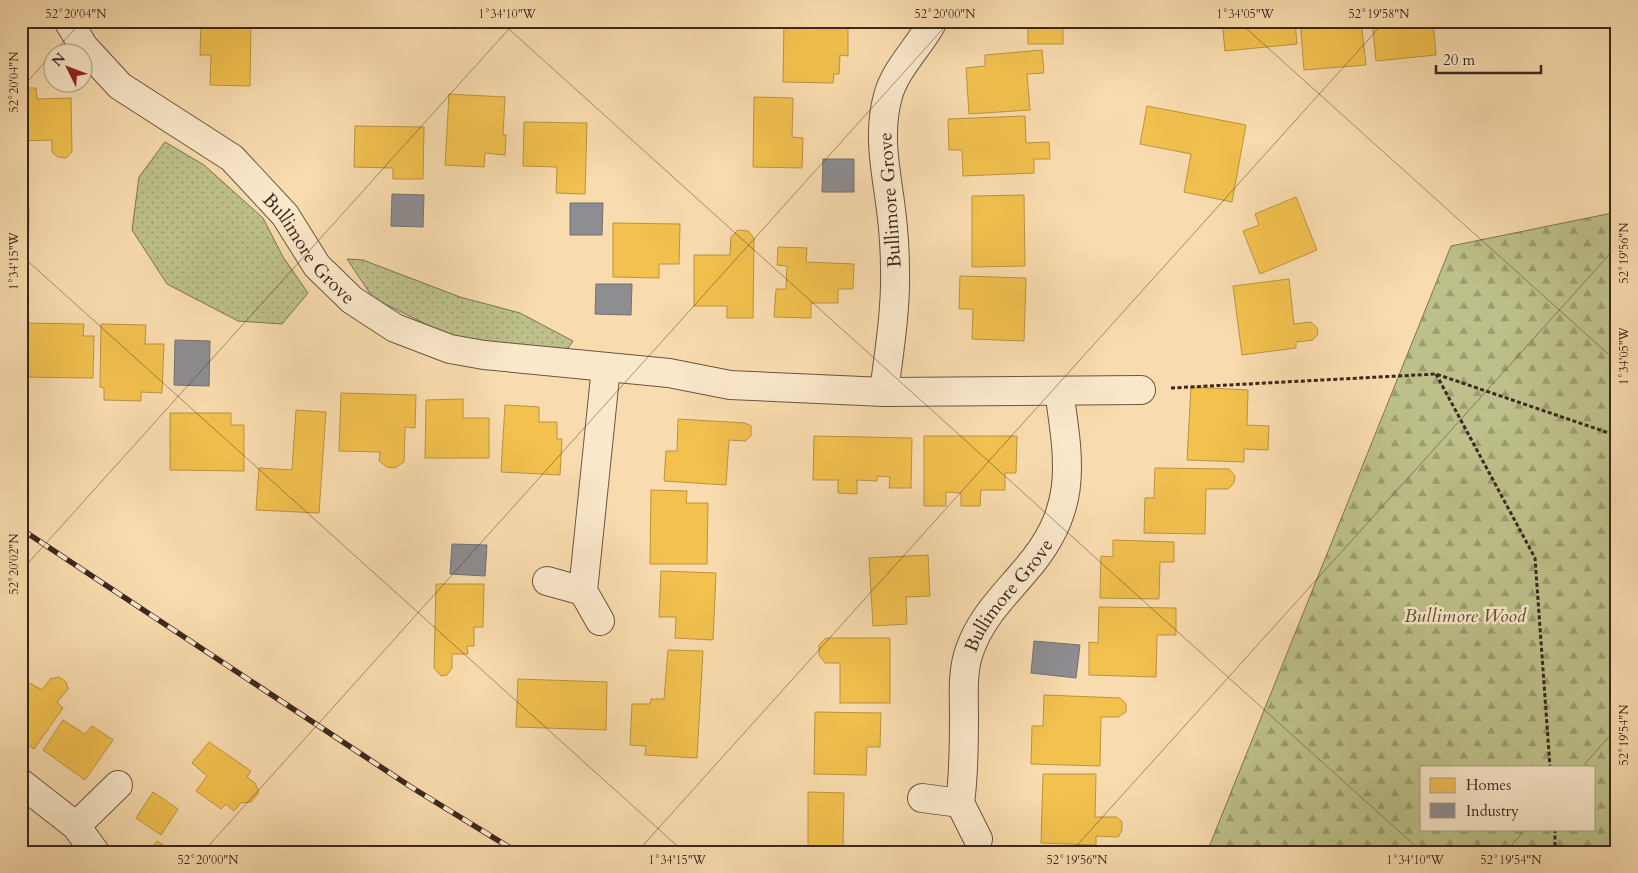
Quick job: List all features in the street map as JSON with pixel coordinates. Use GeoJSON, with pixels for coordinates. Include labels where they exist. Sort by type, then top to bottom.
{"type":"FeatureCollection","features":[{"type":"Feature","properties":{"kind":"street","name":"Bullimore Grove"},"geometry":{"type":"LineString","coordinates":[[68,21],[84,47],[120,86],[232,158],[284,215],[317,266],[352,300],[395,328],[450,349],[484,355],[669,373],[730,385],[884,392],[1142,390]]}},
{"type":"Feature","properties":{"kind":"street","name":"Bullimore Grove"},"geometry":{"type":"LineString","coordinates":[[884,392],[892,323],[895,271],[890,204],[882,156],[883,125],[888,95],[893,82],[923,40],[933,21]]}},
{"type":"Feature","properties":{"kind":"street"},"geometry":{"type":"LineString","coordinates":[[600,621],[583,591],[606,367]]}},
{"type":"Feature","properties":{"kind":"street","name":"Bullimore Grove"},"geometry":{"type":"LineString","coordinates":[[960,803],[964,771],[964,672],[968,654],[981,623],[1038,556],[1049,540],[1064,503],[1068,454],[1059,391]]}},
{"type":"Feature","properties":{"kind":"street"},"geometry":{"type":"LineString","coordinates":[[547,581],[583,591]]}},
{"type":"Feature","properties":{"kind":"street"},"geometry":{"type":"LineString","coordinates":[[21,782],[76,826],[95,852]]}},
{"type":"Feature","properties":{"kind":"street"},"geometry":{"type":"LineString","coordinates":[[76,826],[118,785]]}},
{"type":"Feature","properties":{"kind":"street"},"geometry":{"type":"LineString","coordinates":[[922,798],[960,803],[978,839]]}},
{"type":"Feature","properties":{"kind":"path"},"geometry":{"type":"LineString","coordinates":[[1142,390],[1436,374],[1609,433],[1617,430]]}},
{"type":"Feature","properties":{"kind":"path"},"geometry":{"type":"LineString","coordinates":[[1436,374],[1534,558],[1550,766]]}},
{"type":"Feature","properties":{"kind":"path"},"geometry":{"type":"LineString","coordinates":[[1555,830],[1555,852]]}},
{"type":"Feature","properties":{"kind":"green space"},"geometry":{"type":"Polygon","coordinates":[[[165,142],[204,165],[263,218],[283,257],[308,293],[282,324],[238,321],[167,284],[132,230],[139,177],[165,142]]]}},
{"type":"Feature","properties":{"kind":"green space","name":"Bullimore Wood"},"geometry":{"type":"Polygon","coordinates":[[[1617,212],[1617,852],[1207,852],[1451,246],[1617,212]]]}},
{"type":"Feature","properties":{"kind":"green space"},"geometry":{"type":"Polygon","coordinates":[[[347,259],[363,260],[460,297],[520,313],[573,341],[567,350],[458,340],[373,298],[347,259]]]}},
{"type":"Feature","properties":{"kind":"building: Homes"},"geometry":{"type":"Polygon","coordinates":[[[201,21],[251,21],[250,86],[210,85],[211,55],[200,55],[201,21]]]}},
{"type":"Feature","properties":{"kind":"building: Homes"},"geometry":{"type":"Polygon","coordinates":[[[784,21],[848,23],[848,56],[840,55],[839,74],[834,74],[833,83],[783,82],[784,21]]]}},
{"type":"Feature","properties":{"kind":"building: Homes"},"geometry":{"type":"Polygon","coordinates":[[[1028,21],[1063,21],[1063,44],[1028,44],[1028,21]]]}},
{"type":"Feature","properties":{"kind":"building: Homes"},"geometry":{"type":"Polygon","coordinates":[[[1222,21],[1295,21],[1297,44],[1225,51],[1222,21]]]}},
{"type":"Feature","properties":{"kind":"building: Homes"},"geometry":{"type":"Polygon","coordinates":[[[1300,21],[1361,21],[1366,65],[1304,70],[1300,21]]]}},
{"type":"Feature","properties":{"kind":"building: Homes"},"geometry":{"type":"Polygon","coordinates":[[[1372,21],[1433,21],[1436,55],[1376,61],[1372,21]]]}},
{"type":"Feature","properties":{"kind":"building: Homes"},"geometry":{"type":"Polygon","coordinates":[[[1042,50],[1044,73],[1027,74],[1030,110],[969,114],[966,68],[985,66],[985,55],[1042,50]]]}},
{"type":"Feature","properties":{"kind":"building: Homes"},"geometry":{"type":"Polygon","coordinates":[[[21,88],[36,88],[37,99],[71,98],[72,152],[66,158],[58,157],[52,152],[52,140],[21,141],[21,88]]]}},
{"type":"Feature","properties":{"kind":"building: Homes"},"geometry":{"type":"Polygon","coordinates":[[[449,94],[505,97],[503,135],[506,135],[505,155],[485,153],[484,167],[445,165],[449,94]]]}},
{"type":"Feature","properties":{"kind":"building: Homes"},"geometry":{"type":"Polygon","coordinates":[[[754,97],[793,98],[792,137],[803,138],[802,168],[753,167],[754,97]]]}},
{"type":"Feature","properties":{"kind":"building: Homes"},"geometry":{"type":"Polygon","coordinates":[[[1147,106],[1246,125],[1232,202],[1184,192],[1191,154],[1140,144],[1147,106]]]}},
{"type":"Feature","properties":{"kind":"building: Homes"},"geometry":{"type":"Polygon","coordinates":[[[1025,116],[1026,143],[1049,142],[1050,159],[1034,159],[1034,173],[963,176],[962,150],[949,150],[948,119],[1025,116]]]}},
{"type":"Feature","properties":{"kind":"building: Homes"},"geometry":{"type":"Polygon","coordinates":[[[524,122],[587,123],[585,194],[556,193],[557,167],[523,166],[524,122]]]}},
{"type":"Feature","properties":{"kind":"building: Homes"},"geometry":{"type":"Polygon","coordinates":[[[355,126],[424,127],[423,179],[393,179],[393,168],[354,167],[355,126]]]}},
{"type":"Feature","properties":{"kind":"building: Homes"},"geometry":{"type":"Polygon","coordinates":[[[1024,195],[1025,266],[972,267],[972,196],[1024,195]]]}},
{"type":"Feature","properties":{"kind":"building: Homes"},"geometry":{"type":"Polygon","coordinates":[[[1296,197],[1317,250],[1260,274],[1243,231],[1259,225],[1255,214],[1296,197]]]}},
{"type":"Feature","properties":{"kind":"building: Homes"},"geometry":{"type":"Polygon","coordinates":[[[21,210],[29,210],[28,265],[21,265],[21,210]]]}},
{"type":"Feature","properties":{"kind":"building: Homes"},"geometry":{"type":"Polygon","coordinates":[[[613,223],[680,224],[679,264],[659,264],[659,278],[613,277],[613,223]]]}},
{"type":"Feature","properties":{"kind":"building: Homes"},"geometry":{"type":"Polygon","coordinates":[[[738,230],[748,231],[754,238],[753,318],[727,318],[727,306],[694,306],[694,255],[730,255],[731,237],[738,230]]]}},
{"type":"Feature","properties":{"kind":"building: Homes"},"geometry":{"type":"Polygon","coordinates":[[[778,247],[807,248],[806,262],[854,264],[853,289],[838,289],[838,303],[811,303],[811,318],[774,317],[776,289],[786,289],[787,266],[777,265],[778,247]]]}},
{"type":"Feature","properties":{"kind":"building: Homes"},"geometry":{"type":"Polygon","coordinates":[[[960,276],[1026,278],[1024,341],[972,339],[973,309],[959,309],[960,276]]]}},
{"type":"Feature","properties":{"kind":"building: Homes"},"geometry":{"type":"Polygon","coordinates":[[[1289,279],[1294,324],[1311,322],[1317,328],[1318,334],[1313,340],[1296,342],[1296,348],[1242,355],[1233,286],[1289,279]]]}},
{"type":"Feature","properties":{"kind":"building: Homes"},"geometry":{"type":"Polygon","coordinates":[[[22,323],[84,324],[83,336],[94,336],[93,378],[21,377],[22,323]]]}},
{"type":"Feature","properties":{"kind":"building: Homes"},"geometry":{"type":"Polygon","coordinates":[[[101,324],[146,325],[145,344],[164,344],[162,393],[141,392],[141,401],[104,400],[104,388],[100,387],[101,324]]]}},
{"type":"Feature","properties":{"kind":"building: Homes"},"geometry":{"type":"Polygon","coordinates":[[[1191,387],[1248,390],[1247,425],[1269,426],[1268,450],[1244,449],[1244,462],[1187,460],[1191,387]]]}},
{"type":"Feature","properties":{"kind":"building: Homes"},"geometry":{"type":"Polygon","coordinates":[[[341,393],[416,395],[415,428],[405,427],[404,462],[395,468],[387,467],[379,461],[380,452],[339,451],[341,393]]]}},
{"type":"Feature","properties":{"kind":"building: Homes"},"geometry":{"type":"Polygon","coordinates":[[[463,399],[463,418],[489,418],[489,458],[425,458],[426,400],[463,399]]]}},
{"type":"Feature","properties":{"kind":"building: Homes"},"geometry":{"type":"Polygon","coordinates":[[[505,405],[539,407],[539,422],[557,422],[557,439],[562,439],[560,475],[501,472],[505,405]]]}},
{"type":"Feature","properties":{"kind":"building: Homes"},"geometry":{"type":"Polygon","coordinates":[[[296,410],[326,412],[319,513],[256,510],[259,468],[292,470],[296,410]]]}},
{"type":"Feature","properties":{"kind":"building: Homes"},"geometry":{"type":"Polygon","coordinates":[[[170,413],[231,413],[231,425],[244,425],[244,471],[170,470],[170,413]]]}},
{"type":"Feature","properties":{"kind":"building: Homes"},"geometry":{"type":"Polygon","coordinates":[[[678,419],[745,423],[751,426],[751,436],[745,441],[729,440],[726,485],[664,481],[666,451],[677,451],[678,419]]]}},
{"type":"Feature","properties":{"kind":"building: Homes"},"geometry":{"type":"Polygon","coordinates":[[[814,436],[912,438],[911,488],[889,488],[890,477],[877,476],[877,481],[857,480],[857,494],[838,493],[838,480],[813,480],[814,436]]]}},
{"type":"Feature","properties":{"kind":"building: Homes"},"geometry":{"type":"Polygon","coordinates":[[[924,436],[1017,436],[1016,473],[1005,473],[1005,490],[981,490],[980,506],[961,506],[961,493],[946,492],[946,506],[924,506],[924,436]]]}},
{"type":"Feature","properties":{"kind":"building: Homes"},"geometry":{"type":"Polygon","coordinates":[[[1155,468],[1229,469],[1235,476],[1234,483],[1228,489],[1206,489],[1205,534],[1144,533],[1145,498],[1154,498],[1155,468]]]}},
{"type":"Feature","properties":{"kind":"building: Homes"},"geometry":{"type":"Polygon","coordinates":[[[651,490],[687,491],[686,503],[708,503],[707,564],[650,564],[651,490]]]}},
{"type":"Feature","properties":{"kind":"building: Homes"},"geometry":{"type":"Polygon","coordinates":[[[1113,540],[1174,542],[1174,562],[1160,562],[1159,599],[1100,598],[1101,556],[1113,557],[1113,540]]]}},
{"type":"Feature","properties":{"kind":"building: Homes"},"geometry":{"type":"Polygon","coordinates":[[[928,555],[930,596],[906,597],[907,624],[873,626],[869,558],[928,555]]]}},
{"type":"Feature","properties":{"kind":"building: Homes"},"geometry":{"type":"Polygon","coordinates":[[[661,571],[716,573],[713,640],[675,638],[676,617],[659,617],[661,571]]]}},
{"type":"Feature","properties":{"kind":"building: Homes"},"geometry":{"type":"Polygon","coordinates":[[[436,584],[484,584],[483,627],[474,627],[474,646],[467,646],[468,654],[452,654],[452,668],[447,675],[441,676],[434,668],[436,584]]]}},
{"type":"Feature","properties":{"kind":"building: Homes"},"geometry":{"type":"Polygon","coordinates":[[[1099,607],[1176,608],[1176,635],[1157,635],[1156,677],[1089,675],[1089,642],[1098,643],[1099,607]]]}},
{"type":"Feature","properties":{"kind":"building: Homes"},"geometry":{"type":"Polygon","coordinates":[[[826,638],[890,638],[890,703],[840,703],[840,663],[825,663],[819,655],[819,645],[826,638]]]}},
{"type":"Feature","properties":{"kind":"building: Homes"},"geometry":{"type":"Polygon","coordinates":[[[668,650],[703,651],[697,758],[645,755],[646,746],[630,745],[632,704],[650,704],[651,699],[664,699],[668,650]]]}},
{"type":"Feature","properties":{"kind":"building: Homes"},"geometry":{"type":"Polygon","coordinates":[[[59,677],[66,682],[68,689],[57,702],[63,708],[34,749],[21,740],[21,678],[42,690],[50,679],[59,677]]]}},
{"type":"Feature","properties":{"kind":"building: Homes"},"geometry":{"type":"Polygon","coordinates":[[[518,679],[607,682],[606,730],[516,727],[518,679]]]}},
{"type":"Feature","properties":{"kind":"building: Homes"},"geometry":{"type":"Polygon","coordinates":[[[1044,695],[1120,698],[1126,704],[1126,712],[1118,717],[1101,717],[1100,766],[1031,764],[1032,726],[1043,726],[1044,695]]]}},
{"type":"Feature","properties":{"kind":"building: Homes"},"geometry":{"type":"Polygon","coordinates":[[[815,712],[881,713],[880,747],[867,747],[866,775],[814,774],[815,712]]]}},
{"type":"Feature","properties":{"kind":"building: Homes"},"geometry":{"type":"Polygon","coordinates":[[[63,720],[85,734],[92,726],[113,740],[85,780],[43,750],[63,720]]]}},
{"type":"Feature","properties":{"kind":"building: Homes"},"geometry":{"type":"Polygon","coordinates":[[[209,742],[251,771],[247,777],[255,783],[259,792],[251,802],[241,803],[234,811],[226,804],[221,809],[196,791],[207,776],[192,763],[209,742]]]}},
{"type":"Feature","properties":{"kind":"building: Homes"},"geometry":{"type":"Polygon","coordinates":[[[1043,774],[1096,774],[1095,817],[1117,817],[1122,822],[1122,830],[1118,837],[1096,836],[1096,845],[1041,843],[1043,774]]]}},
{"type":"Feature","properties":{"kind":"building: Homes"},"geometry":{"type":"Polygon","coordinates":[[[153,792],[178,809],[161,835],[136,818],[153,792]]]}},
{"type":"Feature","properties":{"kind":"building: Homes"},"geometry":{"type":"Polygon","coordinates":[[[808,792],[844,793],[843,848],[875,848],[875,852],[808,852],[808,792]]]}},
{"type":"Feature","properties":{"kind":"building: Homes"},"geometry":{"type":"Polygon","coordinates":[[[157,841],[174,852],[149,852],[157,841]]]}},
{"type":"Feature","properties":{"kind":"building: Industry"},"geometry":{"type":"Polygon","coordinates":[[[153,21],[182,21],[182,23],[153,23],[153,21]]]}},
{"type":"Feature","properties":{"kind":"building: Industry"},"geometry":{"type":"Polygon","coordinates":[[[823,159],[854,159],[854,192],[822,192],[823,159]]]}},
{"type":"Feature","properties":{"kind":"building: Industry"},"geometry":{"type":"Polygon","coordinates":[[[392,194],[424,195],[423,227],[391,226],[392,194]]]}},
{"type":"Feature","properties":{"kind":"building: Industry"},"geometry":{"type":"Polygon","coordinates":[[[570,203],[603,203],[602,235],[570,235],[570,203]]]}},
{"type":"Feature","properties":{"kind":"building: Industry"},"geometry":{"type":"Polygon","coordinates":[[[596,284],[632,284],[631,315],[595,314],[596,284]]]}},
{"type":"Feature","properties":{"kind":"building: Industry"},"geometry":{"type":"Polygon","coordinates":[[[175,340],[210,341],[209,386],[174,385],[175,340]]]}},
{"type":"Feature","properties":{"kind":"building: Industry"},"geometry":{"type":"Polygon","coordinates":[[[452,544],[487,545],[485,576],[450,574],[452,544]]]}},
{"type":"Feature","properties":{"kind":"building: Industry"},"geometry":{"type":"Polygon","coordinates":[[[1034,641],[1080,645],[1076,678],[1031,673],[1034,641]]]}},
{"type":"Feature","properties":{"kind":"railway"},"geometry":{"type":"LineString","coordinates":[[21,529],[411,787],[517,852]]}}]}
